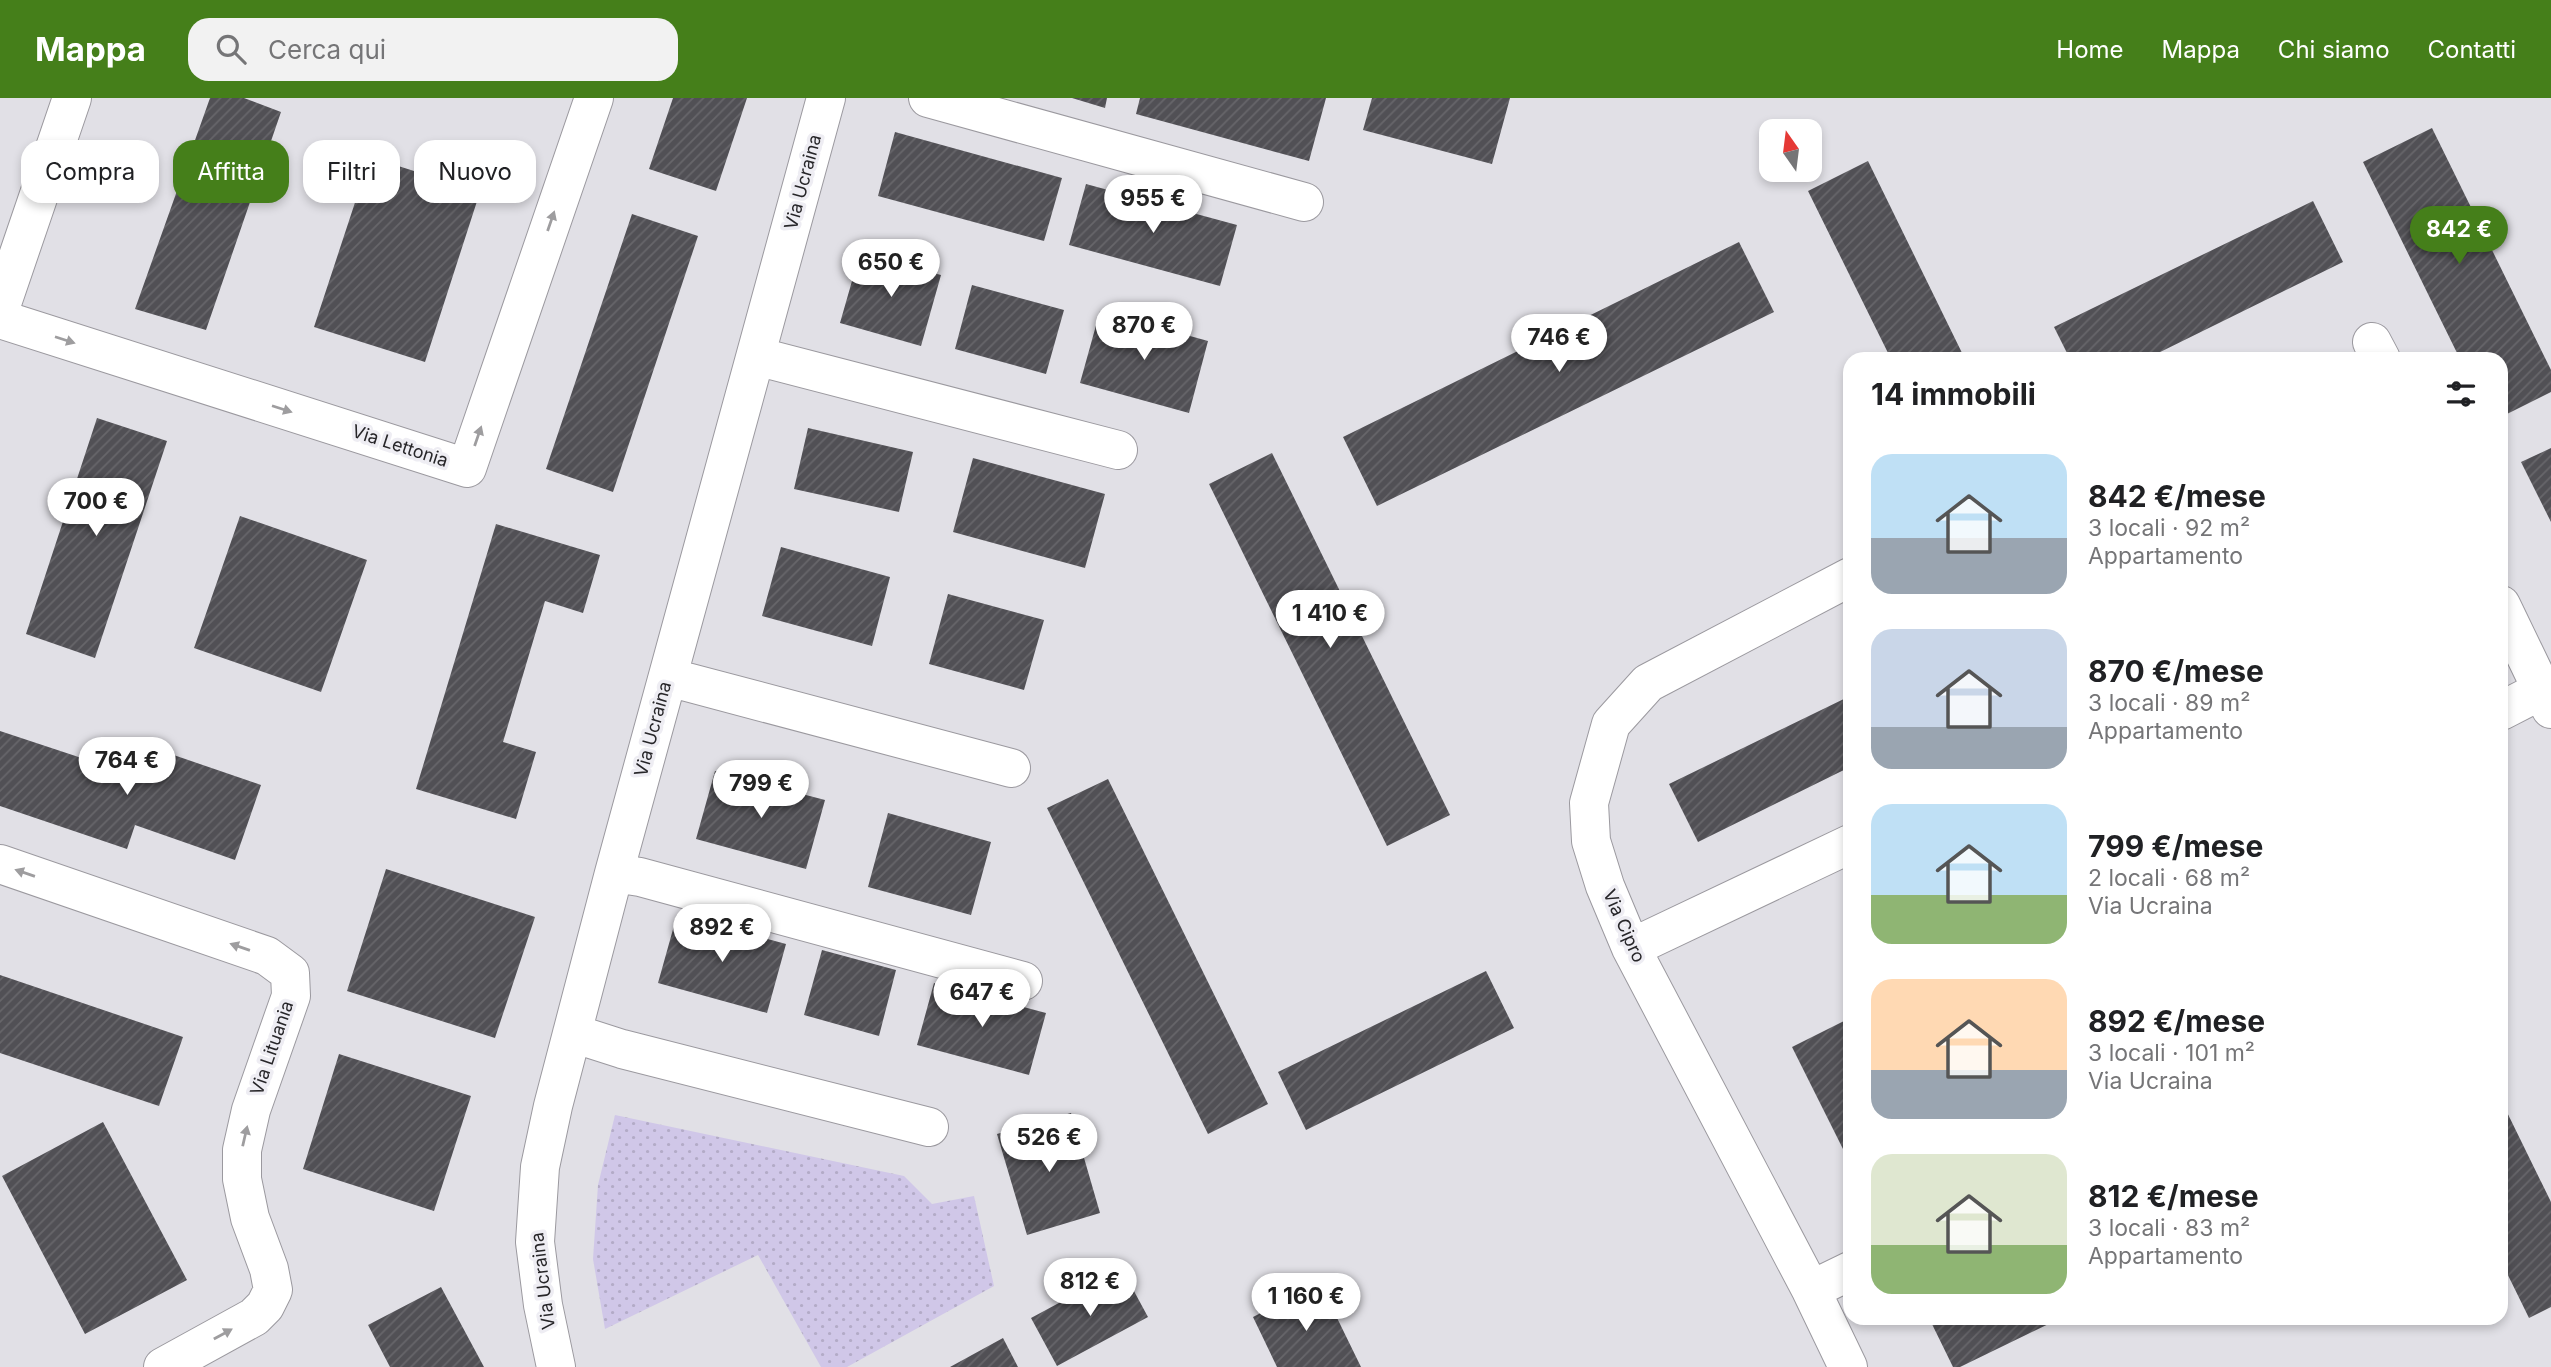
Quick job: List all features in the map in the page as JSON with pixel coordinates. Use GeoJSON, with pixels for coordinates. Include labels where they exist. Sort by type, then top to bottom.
{"type":"FeatureCollection","features":[{"type":"Feature","properties":{"kind":"street"},"geometry":{"type":"LineString","coordinates":[[0,309],[72,98]]}},
{"type":"Feature","properties":{"kind":"street","name":"Via Lettonia"},"geometry":{"type":"LineString","coordinates":[[0,319],[467,468],[594,98]]}},
{"type":"Feature","properties":{"kind":"street","name":"Via Ucraina"},"geometry":{"type":"LineString","coordinates":[[556,1367],[543,1306],[535,1242],[540,1167],[614,873],[827,98]]}},
{"type":"Feature","properties":{"kind":"street"},"geometry":{"type":"LineString","coordinates":[[928,98],[1304,202]]}},
{"type":"Feature","properties":{"kind":"street"},"geometry":{"type":"LineString","coordinates":[[756,356],[1118,450]]}},
{"type":"Feature","properties":{"kind":"street","name":"Via Cipro"},"geometry":{"type":"LineString","coordinates":[[1843,581],[1648,683],[1611,724],[1589,803],[1591,841],[1605,886],[1631,948],[1811,1290],[1848,1367]]}},
{"type":"Feature","properties":{"kind":"street"},"geometry":{"type":"LineString","coordinates":[[2508,619],[2547,699],[2508,709]]}},
{"type":"Feature","properties":{"kind":"street"},"geometry":{"type":"LineString","coordinates":[[668,677],[1011,768]]}},
{"type":"Feature","properties":{"kind":"street"},"geometry":{"type":"LineString","coordinates":[[1631,948],[1843,847]]}},
{"type":"Feature","properties":{"kind":"street","name":"Via Lituania"},"geometry":{"type":"LineString","coordinates":[[0,864],[267,956],[290,973],[291,996],[251,1110],[242,1150],[243,1179],[250,1218],[269,1269],[273,1290],[265,1306],[254,1317],[163,1367]]}},
{"type":"Feature","properties":{"kind":"street"},"geometry":{"type":"LineString","coordinates":[[614,873],[640,877],[1023,981]]}},
{"type":"Feature","properties":{"kind":"street"},"geometry":{"type":"LineString","coordinates":[[572,1034],[929,1127]]}},
{"type":"Feature","properties":{"kind":"street"},"geometry":{"type":"LineString","coordinates":[[1811,1290],[1843,1274]]}},
{"type":"Feature","properties":{"kind":"shaded area"},"geometry":{"type":"Polygon","coordinates":[[[615,1115],[904,1176],[932,1204],[974,1196],[994,1286],[847,1367],[821,1367],[758,1255],[605,1329],[593,1259],[598,1185],[615,1115]]]}},
{"type":"Feature","properties":{"kind":"building"},"geometry":{"type":"Polygon","coordinates":[[[210,98],[244,98],[281,112],[271,140],[195,140],[210,98]]]}},
{"type":"Feature","properties":{"kind":"building"},"geometry":{"type":"Polygon","coordinates":[[[673,98],[747,98],[716,191],[649,169],[673,98]]]}},
{"type":"Feature","properties":{"kind":"building"},"geometry":{"type":"Polygon","coordinates":[[[1072,98],[1107,98],[1105,108],[1072,98]]]}},
{"type":"Feature","properties":{"kind":"building"},"geometry":{"type":"Polygon","coordinates":[[[1140,98],[1326,98],[1309,161],[1136,114],[1140,98]]]}},
{"type":"Feature","properties":{"kind":"building"},"geometry":{"type":"Polygon","coordinates":[[[1372,98],[1510,98],[1492,164],[1363,130],[1372,98]]]}},
{"type":"Feature","properties":{"kind":"building"},"geometry":{"type":"Polygon","coordinates":[[[2432,128],[2551,370],[2551,392],[2508,414],[2508,352],[2457,352],[2363,162],[2432,128]]]}},
{"type":"Feature","properties":{"kind":"building"},"geometry":{"type":"Polygon","coordinates":[[[895,132],[1062,178],[1044,241],[878,196],[895,132]]]}},
{"type":"Feature","properties":{"kind":"building"},"geometry":{"type":"Polygon","coordinates":[[[1868,161],[1962,352],[1888,352],[1808,191],[1868,161]]]}},
{"type":"Feature","properties":{"kind":"building"},"geometry":{"type":"Polygon","coordinates":[[[400,167],[414,171],[414,203],[476,203],[425,362],[314,327],[355,203],[400,203],[400,167]]]}},
{"type":"Feature","properties":{"kind":"building"},"geometry":{"type":"Polygon","coordinates":[[[1086,184],[1237,225],[1220,286],[1069,245],[1086,184]]]}},
{"type":"Feature","properties":{"kind":"building"},"geometry":{"type":"Polygon","coordinates":[[[2313,201],[2343,262],[2160,352],[2066,352],[2054,327],[2313,201]]]}},
{"type":"Feature","properties":{"kind":"building"},"geometry":{"type":"Polygon","coordinates":[[[173,202],[250,203],[206,330],[135,309],[173,202]]]}},
{"type":"Feature","properties":{"kind":"building"},"geometry":{"type":"Polygon","coordinates":[[[632,214],[698,236],[613,492],[546,469],[632,214]]]}},
{"type":"Feature","properties":{"kind":"building"},"geometry":{"type":"Polygon","coordinates":[[[1739,242],[1774,312],[1377,506],[1343,437],[1739,242]]]}},
{"type":"Feature","properties":{"kind":"building"},"geometry":{"type":"Polygon","coordinates":[[[860,253],[941,275],[921,346],[840,323],[860,253]]]}},
{"type":"Feature","properties":{"kind":"building"},"geometry":{"type":"Polygon","coordinates":[[[972,285],[1064,310],[1046,374],[955,349],[972,285]]]}},
{"type":"Feature","properties":{"kind":"building"},"geometry":{"type":"Polygon","coordinates":[[[1100,311],[1208,341],[1189,413],[1080,383],[1100,311]]]}},
{"type":"Feature","properties":{"kind":"building"},"geometry":{"type":"Polygon","coordinates":[[[97,418],[167,441],[95,658],[26,634],[97,418]]]}},
{"type":"Feature","properties":{"kind":"building"},"geometry":{"type":"Polygon","coordinates":[[[808,428],[913,452],[899,512],[794,489],[808,428]]]}},
{"type":"Feature","properties":{"kind":"building"},"geometry":{"type":"Polygon","coordinates":[[[2551,448],[2551,522],[2521,462],[2551,448]]]}},
{"type":"Feature","properties":{"kind":"building"},"geometry":{"type":"Polygon","coordinates":[[[1272,453],[1450,815],[1387,846],[1209,484],[1272,453]]]}},
{"type":"Feature","properties":{"kind":"building"},"geometry":{"type":"Polygon","coordinates":[[[973,458],[1105,494],[1085,568],[953,532],[973,458]]]}},
{"type":"Feature","properties":{"kind":"building"},"geometry":{"type":"Polygon","coordinates":[[[240,516],[367,560],[321,692],[194,648],[240,516]]]}},
{"type":"Feature","properties":{"kind":"building"},"geometry":{"type":"Polygon","coordinates":[[[496,524],[600,555],[583,613],[545,601],[503,742],[536,752],[516,819],[416,789],[496,524]]]}},
{"type":"Feature","properties":{"kind":"building"},"geometry":{"type":"Polygon","coordinates":[[[781,547],[890,577],[872,646],[762,616],[781,547]]]}},
{"type":"Feature","properties":{"kind":"building"},"geometry":{"type":"Polygon","coordinates":[[[948,594],[1044,620],[1024,690],[929,664],[948,594]]]}},
{"type":"Feature","properties":{"kind":"building"},"geometry":{"type":"Polygon","coordinates":[[[1843,699],[1843,770],[1698,842],[1669,784],[1843,699]]]}},
{"type":"Feature","properties":{"kind":"building"},"geometry":{"type":"Polygon","coordinates":[[[0,731],[151,781],[162,751],[261,785],[235,860],[135,825],[127,849],[0,806],[0,731]]]}},
{"type":"Feature","properties":{"kind":"building"},"geometry":{"type":"Polygon","coordinates":[[[715,771],[825,800],[806,869],[696,839],[715,771]]]}},
{"type":"Feature","properties":{"kind":"building"},"geometry":{"type":"Polygon","coordinates":[[[1108,779],[1268,1104],[1208,1134],[1047,808],[1108,779]]]}},
{"type":"Feature","properties":{"kind":"building"},"geometry":{"type":"Polygon","coordinates":[[[888,813],[991,842],[971,915],[868,887],[888,813]]]}},
{"type":"Feature","properties":{"kind":"building"},"geometry":{"type":"Polygon","coordinates":[[[386,869],[535,917],[495,1038],[347,991],[386,869]]]}},
{"type":"Feature","properties":{"kind":"building"},"geometry":{"type":"Polygon","coordinates":[[[677,915],[786,944],[767,1013],[658,983],[677,915]]]}},
{"type":"Feature","properties":{"kind":"building"},"geometry":{"type":"Polygon","coordinates":[[[822,950],[896,970],[879,1036],[804,1015],[822,950]]]}},
{"type":"Feature","properties":{"kind":"building"},"geometry":{"type":"Polygon","coordinates":[[[1486,971],[1514,1028],[1306,1130],[1278,1072],[1486,971]]]}},
{"type":"Feature","properties":{"kind":"building"},"geometry":{"type":"Polygon","coordinates":[[[0,975],[183,1037],[159,1106],[0,1053],[0,975]]]}},
{"type":"Feature","properties":{"kind":"building"},"geometry":{"type":"Polygon","coordinates":[[[934,983],[1046,1013],[1029,1075],[917,1045],[934,983]]]}},
{"type":"Feature","properties":{"kind":"building"},"geometry":{"type":"Polygon","coordinates":[[[1843,1022],[1843,1149],[1792,1047],[1843,1022]]]}},
{"type":"Feature","properties":{"kind":"building"},"geometry":{"type":"Polygon","coordinates":[[[339,1054],[471,1096],[434,1211],[303,1169],[339,1054]]]}},
{"type":"Feature","properties":{"kind":"building"},"geometry":{"type":"Polygon","coordinates":[[[1071,1113],[1100,1213],[1027,1235],[997,1134],[1071,1113]]]}},
{"type":"Feature","properties":{"kind":"building"},"geometry":{"type":"Polygon","coordinates":[[[2508,1114],[2551,1202],[2551,1307],[2529,1318],[2508,1275],[2508,1114]]]}},
{"type":"Feature","properties":{"kind":"building"},"geometry":{"type":"Polygon","coordinates":[[[103,1122],[187,1280],[85,1334],[2,1176],[103,1122]]]}},
{"type":"Feature","properties":{"kind":"building"},"geometry":{"type":"Polygon","coordinates":[[[1122,1269],[1148,1317],[1057,1366],[1031,1318],[1122,1269]]]}},
{"type":"Feature","properties":{"kind":"building"},"geometry":{"type":"Polygon","coordinates":[[[1320,1283],[1361,1367],[1277,1367],[1253,1317],[1320,1283]]]}},
{"type":"Feature","properties":{"kind":"building"},"geometry":{"type":"Polygon","coordinates":[[[441,1287],[484,1367],[390,1367],[368,1325],[441,1287]]]}},
{"type":"Feature","properties":{"kind":"building"},"geometry":{"type":"Polygon","coordinates":[[[1932,1325],[2047,1325],[1960,1367],[1953,1367],[1932,1325]]]}},
{"type":"Feature","properties":{"kind":"building"},"geometry":{"type":"Polygon","coordinates":[[[1003,1338],[1018,1367],[950,1367],[1003,1338]]]}}]}
